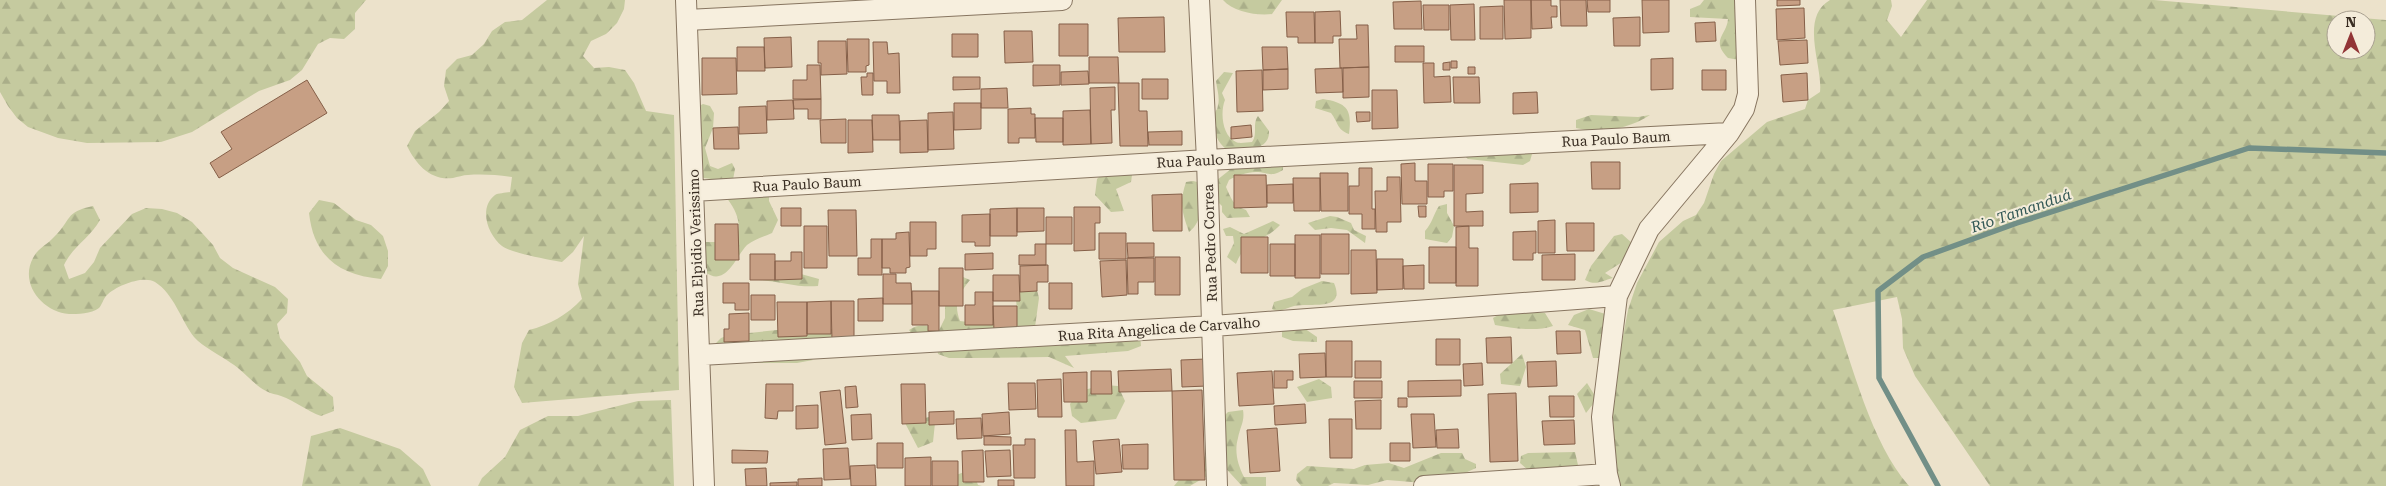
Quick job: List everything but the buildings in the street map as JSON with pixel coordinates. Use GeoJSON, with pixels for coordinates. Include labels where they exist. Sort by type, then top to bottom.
{"type":"FeatureCollection","features":[{"type":"Feature","properties":{"kind":"street","name":"Rua Elpidio Verissimo"},"geometry":{"type":"LineString","coordinates":[[686,0],[704,486]]}},
{"type":"Feature","properties":{"kind":"street"},"geometry":{"type":"LineString","coordinates":[[687,20],[1062,0]]}},
{"type":"Feature","properties":{"kind":"street","name":"Rua Pedro Correa"},"geometry":{"type":"LineString","coordinates":[[1199,0],[1207,160],[1217,486]]}},
{"type":"Feature","properties":{"kind":"street"},"geometry":{"type":"LineString","coordinates":[[1424,486],[1609,480],[1602,417],[1617,296],[1649,228],[1729,133],[1744,109],[1748,94],[1745,0]]}},
{"type":"Feature","properties":{"kind":"street","name":"Rua Paulo Baum"},"geometry":{"type":"LineString","coordinates":[[693,191],[1207,160],[1729,133]]}},
{"type":"Feature","properties":{"kind":"street","name":"Rua Rita Angelica de Carvalho"},"geometry":{"type":"LineString","coordinates":[[700,355],[1213,326],[1617,296]]}},
{"type":"Feature","properties":{"kind":"green space"},"geometry":{"type":"Polygon","coordinates":[[[0,0],[366,0],[355,13],[355,29],[344,39],[330,38],[318,44],[302,70],[290,80],[259,91],[192,132],[161,142],[87,143],[58,138],[28,127],[17,118],[8,106],[0,92],[0,0]]]}},
{"type":"Feature","properties":{"kind":"green space"},"geometry":{"type":"Polygon","coordinates":[[[547,0],[625,0],[624,9],[617,23],[606,34],[591,41],[583,56],[594,68],[609,67],[625,70],[634,83],[646,111],[674,115],[679,390],[522,403],[514,387],[522,343],[529,330],[557,319],[582,299],[578,284],[584,236],[573,252],[562,262],[507,249],[493,235],[489,228],[486,214],[490,200],[495,195],[510,192],[512,177],[464,175],[453,178],[437,177],[419,165],[407,146],[415,131],[439,112],[449,101],[444,86],[446,70],[457,59],[472,55],[484,44],[492,31],[505,22],[522,20],[547,0]]]}},
{"type":"Feature","properties":{"kind":"green space"},"geometry":{"type":"Polygon","coordinates":[[[1223,0],[1282,0],[1272,14],[1253,14],[1233,8],[1223,0]]]}},
{"type":"Feature","properties":{"kind":"green space"},"geometry":{"type":"Polygon","coordinates":[[[1704,0],[1741,0],[1739,60],[1728,58],[1720,47],[1721,38],[1728,19],[1690,17],[1690,9],[1700,5],[1704,0]]]}},
{"type":"Feature","properties":{"kind":"green space"},"geometry":{"type":"Polygon","coordinates":[[[1830,0],[1891,0],[1892,6],[1887,20],[1901,37],[1927,0],[2154,0],[2326,15],[2326,60],[2376,60],[2376,19],[2386,20],[2386,486],[1990,486],[1915,376],[1903,348],[1902,319],[1897,297],[1833,310],[1873,426],[1896,468],[1909,486],[1618,486],[1610,454],[1612,395],[1628,310],[1637,283],[1659,242],[1683,221],[1696,215],[1704,203],[1714,174],[1721,161],[1767,122],[1805,109],[1808,100],[1820,92],[1814,30],[1816,18],[1821,8],[1830,0]]]}},
{"type":"Feature","properties":{"kind":"green space"},"geometry":{"type":"Polygon","coordinates":[[[1224,72],[1233,73],[1222,93],[1225,100],[1223,105],[1223,123],[1225,129],[1231,139],[1236,142],[1252,142],[1255,136],[1255,122],[1258,116],[1269,131],[1268,138],[1260,147],[1246,150],[1226,149],[1217,137],[1213,123],[1219,102],[1216,81],[1224,72]]]}},
{"type":"Feature","properties":{"kind":"green space"},"geometry":{"type":"Polygon","coordinates":[[[1323,99],[1338,103],[1349,113],[1349,134],[1340,128],[1331,113],[1315,108],[1316,101],[1323,99]]]}},
{"type":"Feature","properties":{"kind":"green space"},"geometry":{"type":"Polygon","coordinates":[[[703,104],[710,106],[714,113],[713,128],[705,148],[710,166],[718,169],[732,163],[735,169],[732,185],[769,193],[769,201],[778,220],[772,233],[747,245],[730,269],[719,276],[712,276],[705,272],[705,242],[733,242],[738,233],[739,225],[734,208],[729,200],[711,179],[697,174],[699,106],[703,104]]]}},
{"type":"Feature","properties":{"kind":"green space"},"geometry":{"type":"Polygon","coordinates":[[[1591,115],[1638,117],[1650,115],[1633,124],[1614,129],[1585,130],[1576,128],[1576,120],[1591,115]]]}},
{"type":"Feature","properties":{"kind":"green space"},"geometry":{"type":"Polygon","coordinates":[[[1526,146],[1532,154],[1530,161],[1523,165],[1468,159],[1463,154],[1526,146]]]}},
{"type":"Feature","properties":{"kind":"green space"},"geometry":{"type":"Polygon","coordinates":[[[1283,163],[1283,170],[1275,174],[1253,172],[1242,174],[1229,180],[1226,187],[1231,198],[1235,204],[1246,210],[1250,217],[1227,218],[1222,212],[1222,206],[1217,201],[1217,180],[1236,165],[1283,163]]]}},
{"type":"Feature","properties":{"kind":"green space"},"geometry":{"type":"Polygon","coordinates":[[[1103,173],[1132,175],[1131,182],[1116,189],[1124,211],[1111,212],[1095,195],[1097,179],[1103,173]]]}},
{"type":"Feature","properties":{"kind":"green space"},"geometry":{"type":"Polygon","coordinates":[[[1186,182],[1202,183],[1201,203],[1197,222],[1189,232],[1183,213],[1182,202],[1186,182]]]}},
{"type":"Feature","properties":{"kind":"green space"},"geometry":{"type":"Polygon","coordinates":[[[319,200],[334,203],[356,220],[371,225],[383,236],[388,251],[388,266],[381,279],[366,277],[341,268],[323,252],[316,241],[309,213],[319,200]]]}},
{"type":"Feature","properties":{"kind":"green space"},"geometry":{"type":"Polygon","coordinates":[[[1447,204],[1447,213],[1454,226],[1452,237],[1447,243],[1425,239],[1425,231],[1439,206],[1447,204]]]}},
{"type":"Feature","properties":{"kind":"green space"},"geometry":{"type":"Polygon","coordinates":[[[93,206],[100,220],[72,252],[64,265],[69,279],[85,273],[94,262],[100,248],[132,214],[146,208],[162,209],[177,213],[192,222],[213,245],[220,258],[233,268],[275,287],[288,299],[287,313],[277,324],[280,338],[300,362],[307,376],[333,397],[334,411],[321,416],[286,398],[261,388],[236,366],[198,341],[189,330],[167,293],[162,287],[150,280],[130,282],[123,285],[107,295],[99,308],[88,313],[69,314],[59,312],[42,302],[31,287],[29,268],[33,258],[60,231],[69,217],[77,211],[93,206]]]}},
{"type":"Feature","properties":{"kind":"green space"},"geometry":{"type":"Polygon","coordinates":[[[1330,216],[1351,223],[1354,230],[1366,236],[1365,243],[1347,230],[1331,228],[1315,230],[1308,223],[1330,216]]]}},
{"type":"Feature","properties":{"kind":"green space"},"geometry":{"type":"Polygon","coordinates":[[[1273,221],[1280,225],[1274,231],[1245,249],[1236,264],[1227,257],[1234,243],[1233,236],[1226,236],[1223,229],[1230,227],[1244,234],[1273,221]]]}},
{"type":"Feature","properties":{"kind":"green space"},"geometry":{"type":"Polygon","coordinates":[[[1622,234],[1633,244],[1627,259],[1605,273],[1613,278],[1596,283],[1585,280],[1591,266],[1614,236],[1622,234]]]}},
{"type":"Feature","properties":{"kind":"green space"},"geometry":{"type":"Polygon","coordinates":[[[801,274],[819,279],[818,286],[803,286],[759,280],[754,275],[801,274]]]}},
{"type":"Feature","properties":{"kind":"green space"},"geometry":{"type":"Polygon","coordinates":[[[963,277],[970,280],[958,299],[957,309],[960,321],[976,323],[1001,321],[1017,310],[1015,289],[1037,290],[1039,298],[1035,327],[1140,334],[1141,346],[1128,351],[1065,356],[1074,368],[1049,357],[949,358],[938,354],[937,347],[914,337],[909,330],[916,326],[924,326],[939,330],[945,318],[945,301],[963,277]]]}},
{"type":"Feature","properties":{"kind":"green space"},"geometry":{"type":"Polygon","coordinates":[[[1322,281],[1334,283],[1337,292],[1335,299],[1331,302],[1300,305],[1280,310],[1272,309],[1274,302],[1292,297],[1302,289],[1322,281]]]}},
{"type":"Feature","properties":{"kind":"green space"},"geometry":{"type":"Polygon","coordinates":[[[1589,309],[1612,316],[1611,358],[1593,358],[1585,330],[1568,325],[1574,315],[1589,309]]]}},
{"type":"Feature","properties":{"kind":"green space"},"geometry":{"type":"Polygon","coordinates":[[[1522,312],[1545,313],[1553,326],[1531,329],[1495,325],[1493,318],[1500,314],[1522,312]]]}},
{"type":"Feature","properties":{"kind":"green space"},"geometry":{"type":"Polygon","coordinates":[[[1301,326],[1317,337],[1317,342],[1293,341],[1282,337],[1282,329],[1301,326]]]}},
{"type":"Feature","properties":{"kind":"green space"},"geometry":{"type":"Polygon","coordinates":[[[827,328],[846,332],[805,356],[813,360],[797,363],[755,363],[719,351],[716,343],[721,338],[729,335],[787,329],[827,328]]]}},
{"type":"Feature","properties":{"kind":"green space"},"geometry":{"type":"Polygon","coordinates":[[[1522,354],[1526,367],[1520,386],[1501,384],[1500,374],[1522,354]]]}},
{"type":"Feature","properties":{"kind":"green space"},"geometry":{"type":"Polygon","coordinates":[[[1319,379],[1331,387],[1332,398],[1307,402],[1297,387],[1319,379]]]}},
{"type":"Feature","properties":{"kind":"green space"},"geometry":{"type":"Polygon","coordinates":[[[1587,383],[1597,399],[1586,413],[1577,394],[1587,383]]]}},
{"type":"Feature","properties":{"kind":"green space"},"geometry":{"type":"Polygon","coordinates":[[[1105,385],[1118,386],[1125,401],[1116,419],[1081,423],[1072,416],[1070,404],[1079,391],[1105,385]]]}},
{"type":"Feature","properties":{"kind":"green space"},"geometry":{"type":"Polygon","coordinates":[[[671,400],[674,486],[478,486],[482,478],[505,457],[520,430],[548,416],[578,416],[638,401],[671,400]]]}},
{"type":"Feature","properties":{"kind":"green space"},"geometry":{"type":"Polygon","coordinates":[[[1243,410],[1243,421],[1236,448],[1238,463],[1244,477],[1266,477],[1266,486],[1242,486],[1219,461],[1223,417],[1228,412],[1243,410]]]}},
{"type":"Feature","properties":{"kind":"green space"},"geometry":{"type":"Polygon","coordinates":[[[929,417],[935,423],[933,442],[918,448],[905,423],[929,417]]]}},
{"type":"Feature","properties":{"kind":"green space"},"geometry":{"type":"Polygon","coordinates":[[[340,428],[400,449],[423,469],[431,486],[302,486],[311,436],[340,428]]]}},
{"type":"Feature","properties":{"kind":"green space"},"geometry":{"type":"Polygon","coordinates":[[[1575,452],[1578,465],[1572,469],[1529,471],[1520,463],[1521,456],[1528,453],[1575,452]]]}},
{"type":"Feature","properties":{"kind":"green space"},"geometry":{"type":"Polygon","coordinates":[[[1441,453],[1462,453],[1465,459],[1476,464],[1476,468],[1452,479],[1424,483],[1387,480],[1368,485],[1334,483],[1328,486],[1301,486],[1296,480],[1297,474],[1307,466],[1354,469],[1365,465],[1389,463],[1404,468],[1441,453]]]}},
{"type":"Feature","properties":{"kind":"green space"},"geometry":{"type":"Polygon","coordinates":[[[1200,454],[1207,458],[1207,476],[1190,486],[1174,486],[1200,454]]]}},
{"type":"Feature","properties":{"kind":"green space"},"geometry":{"type":"Polygon","coordinates":[[[972,469],[978,485],[982,486],[951,486],[951,477],[972,469]]]}},
{"type":"Feature","properties":{"kind":"waterway","name":"Rio Tamanduá"},"geometry":{"type":"LineString","coordinates":[[1938,486],[1879,378],[1878,291],[1923,257],[2017,223],[2249,148],[2386,153]]}}]}
